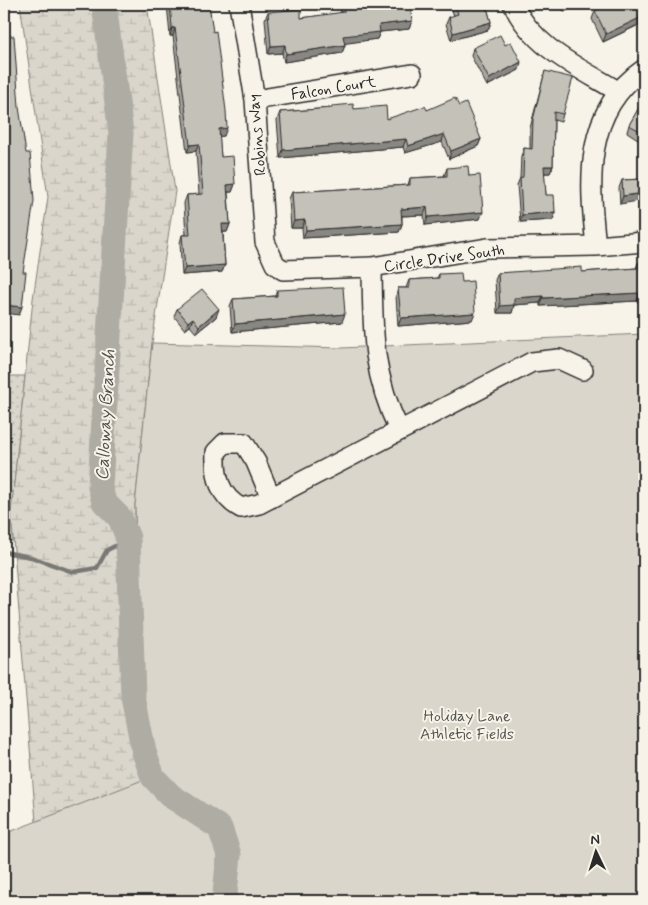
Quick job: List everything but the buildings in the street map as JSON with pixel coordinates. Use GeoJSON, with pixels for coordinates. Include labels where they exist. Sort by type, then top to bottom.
{"type":"FeatureCollection","features":[{"type":"Feature","properties":{"kind":"street","name":"Robins Way"},"geometry":{"type":"LineString","coordinates":[[239,4],[255,100],[265,242],[275,264]]}},
{"type":"Feature","properties":{"kind":"street"},"geometry":{"type":"LineString","coordinates":[[514,4],[519,17],[542,44],[619,92]]}},
{"type":"Feature","properties":{"kind":"street"},"geometry":{"type":"LineString","coordinates":[[596,246],[590,194],[594,148],[607,110],[619,92],[644,69]]}},
{"type":"Feature","properties":{"kind":"street","name":"Falcon Court"},"geometry":{"type":"LineString","coordinates":[[255,100],[412,74]]}},
{"type":"Feature","properties":{"kind":"street","name":"Circle Drive South"},"geometry":{"type":"LineString","coordinates":[[275,264],[283,270],[372,267],[487,248],[596,246],[644,242]]}},
{"type":"Feature","properties":{"kind":"street"},"geometry":{"type":"LineString","coordinates":[[372,267],[373,337],[381,387],[399,430]]}},
{"type":"Feature","properties":{"kind":"street"},"geometry":{"type":"LineString","coordinates":[[271,498],[532,362],[559,359],[583,370]]}},
{"type":"Feature","properties":{"kind":"green space"},"geometry":{"type":"Polygon","coordinates":[[[20,4],[147,4],[175,191],[152,343],[135,505],[139,693],[158,775],[36,822],[11,513],[33,299],[48,197],[20,4]]]}},
{"type":"Feature","properties":{"kind":"green space","name":"Holiday Lane Athletic Fields"},"geometry":{"type":"Polygon","coordinates":[[[644,334],[644,901],[4,901],[4,834],[158,774],[139,693],[135,505],[152,343],[341,348],[644,334]]]}},
{"type":"Feature","properties":{"kind":"green space"},"geometry":{"type":"Polygon","coordinates":[[[4,376],[25,376],[11,513],[13,541],[4,540],[4,376]]]}},
{"type":"Feature","properties":{"kind":"waterway","name":"Calloway Branch"},"geometry":{"type":"LineString","coordinates":[[104,4],[121,133],[100,487],[104,502],[120,518],[128,538],[133,697],[144,752],[153,777],[171,796],[220,828],[229,855],[225,893],[227,901]]}},
{"type":"Feature","properties":{"kind":"waterway"},"geometry":{"type":"LineString","coordinates":[[4,552],[31,557],[73,572],[97,568],[107,550],[115,546],[128,552]]}}]}
